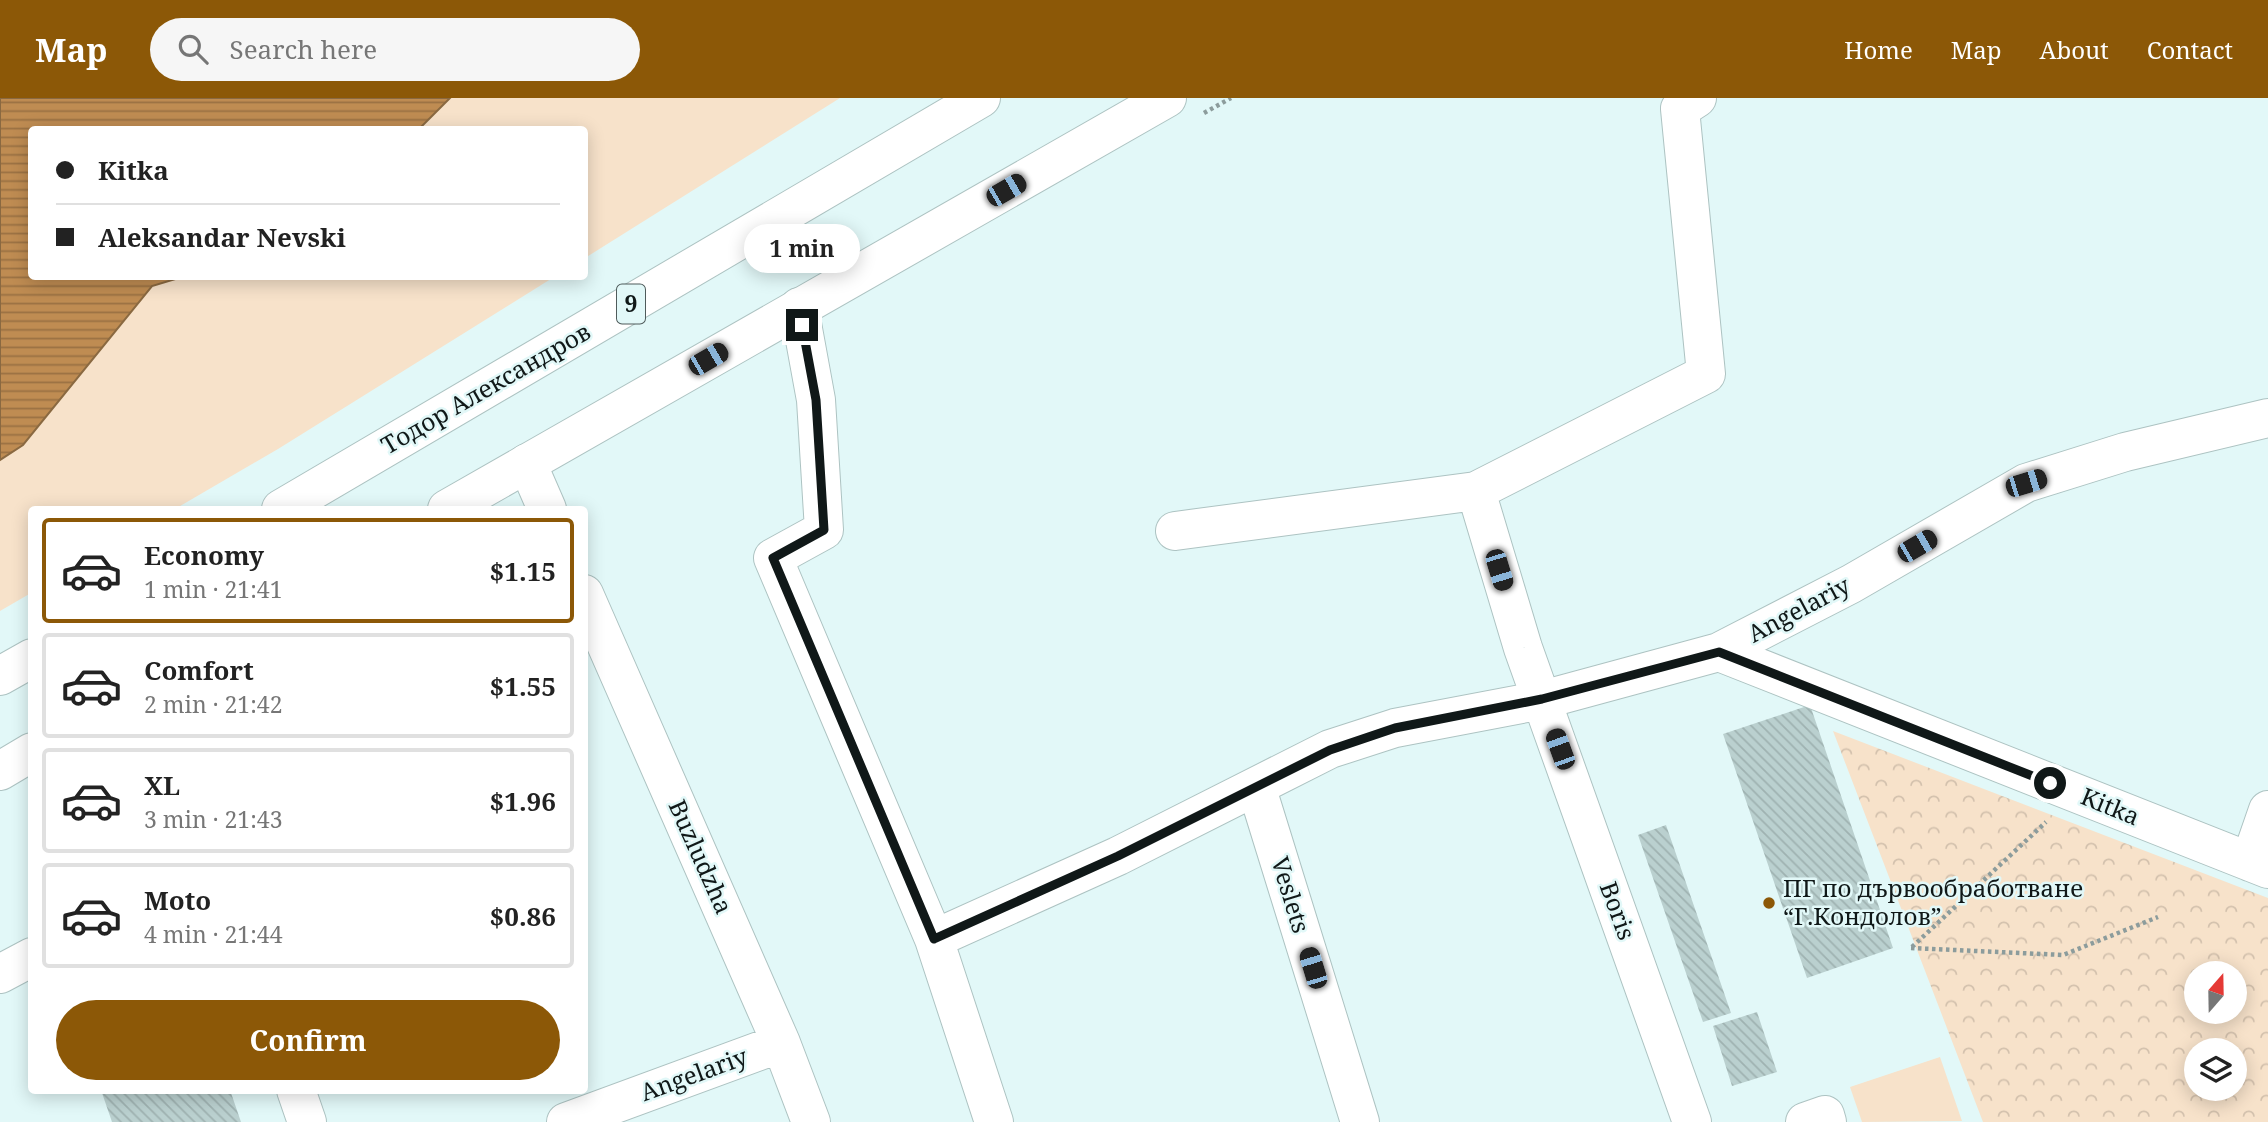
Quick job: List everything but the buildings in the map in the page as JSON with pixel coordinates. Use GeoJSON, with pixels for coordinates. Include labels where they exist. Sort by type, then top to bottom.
{"type":"FeatureCollection","features":[{"type":"Feature","properties":{"kind":"main road","name":"Тодор Александров"},"geometry":{"type":"LineString","coordinates":[[286,506],[981,98]]}},
{"type":"Feature","properties":{"kind":"main road"},"geometry":{"type":"LineString","coordinates":[[452,506],[1167,98]]}},
{"type":"Feature","properties":{"kind":"main road"},"geometry":{"type":"LineString","coordinates":[[1175,531],[1476,491],[1706,374],[1679,110],[1697,98]]}},
{"type":"Feature","properties":{"kind":"main road"},"geometry":{"type":"LineString","coordinates":[[799,307],[816,400],[824,530],[773,558],[934,939],[994,1122]]}},
{"type":"Feature","properties":{"kind":"main road","name":"Angelariy"},"geometry":{"type":"LineString","coordinates":[[934,939],[1118,856],[1257,789],[1330,750],[1395,728],[1542,699],[1719,652],[1851,584],[2026,483],[2125,452],[2268,418]]}},
{"type":"Feature","properties":{"kind":"main road"},"geometry":{"type":"LineString","coordinates":[[527,463],[546,506]]}},
{"type":"Feature","properties":{"kind":"main road","name":"Boris"},"geometry":{"type":"LineString","coordinates":[[1476,491],[1523,648],[1692,1122]]}},
{"type":"Feature","properties":{"kind":"main road","name":"Buzludzha"},"geometry":{"type":"LineString","coordinates":[[588,603],[781,1043],[811,1122]]}},
{"type":"Feature","properties":{"kind":"main road","name":"Kitka"},"geometry":{"type":"LineString","coordinates":[[1719,652],[2259,866]]}},
{"type":"Feature","properties":{"kind":"main road"},"geometry":{"type":"LineString","coordinates":[[0,677],[28,660]]}},
{"type":"Feature","properties":{"kind":"main road","name":"Veslets"},"geometry":{"type":"LineString","coordinates":[[1257,789],[1360,1122]]}},
{"type":"Feature","properties":{"kind":"main road"},"geometry":{"type":"LineString","coordinates":[[2259,866],[2268,810]]}},
{"type":"Feature","properties":{"kind":"main road"},"geometry":{"type":"LineString","coordinates":[[0,974],[28,959]]}},
{"type":"Feature","properties":{"kind":"main road","name":"Angelariy"},"geometry":{"type":"LineString","coordinates":[[566,1122],[781,1043]]}},
{"type":"Feature","properties":{"kind":"main road"},"geometry":{"type":"LineString","coordinates":[[297,1094],[307,1122]]}},
{"type":"Feature","properties":{"kind":"path"},"geometry":{"type":"LineString","coordinates":[[2076,793],[1911,948],[2063,955],[2158,917]]}},
{"type":"Feature","properties":{"kind":"green space"},"geometry":{"type":"Polygon","coordinates":[[[450,98],[840,98],[588,256],[588,126],[423,126],[450,98]]]}},
{"type":"Feature","properties":{"kind":"green space"},"geometry":{"type":"Polygon","coordinates":[[[170,280],[549,280],[278,449],[180,506],[28,506],[28,595],[0,611],[0,460],[23,445],[152,286],[170,280]]]}},
{"type":"Feature","properties":{"kind":"green space"},"geometry":{"type":"Polygon","coordinates":[[[1833,731],[2268,898],[2268,1122],[1983,1122],[1833,731]]]}},
{"type":"Feature","properties":{"kind":"green space"},"geometry":{"type":"Polygon","coordinates":[[[1940,1057],[1962,1121],[1862,1122],[1850,1087],[1940,1057]]]}},
{"type":"Feature","properties":{"kind":"shaded area"},"geometry":{"type":"Polygon","coordinates":[[[0,98],[450,98],[422,126],[28,126],[28,280],[172,280],[152,286],[23,445],[0,460],[0,98]]]}},
{"type":"Feature","properties":{"kind":"place","name":"ПГ по дървообработване “Г.Кондолов”"},"geometry":{"type":"Point","coordinates":[1769,903]}},
{"type":"Feature","properties":{"kind":"route"},"geometry":{"type":"LineString","coordinates":[[802,325],[816,400],[824,530],[773,558],[934,939],[1118,856],[1257,789],[1330,750],[1395,728],[1542,699],[1719,652],[2050,783]]}}]}
